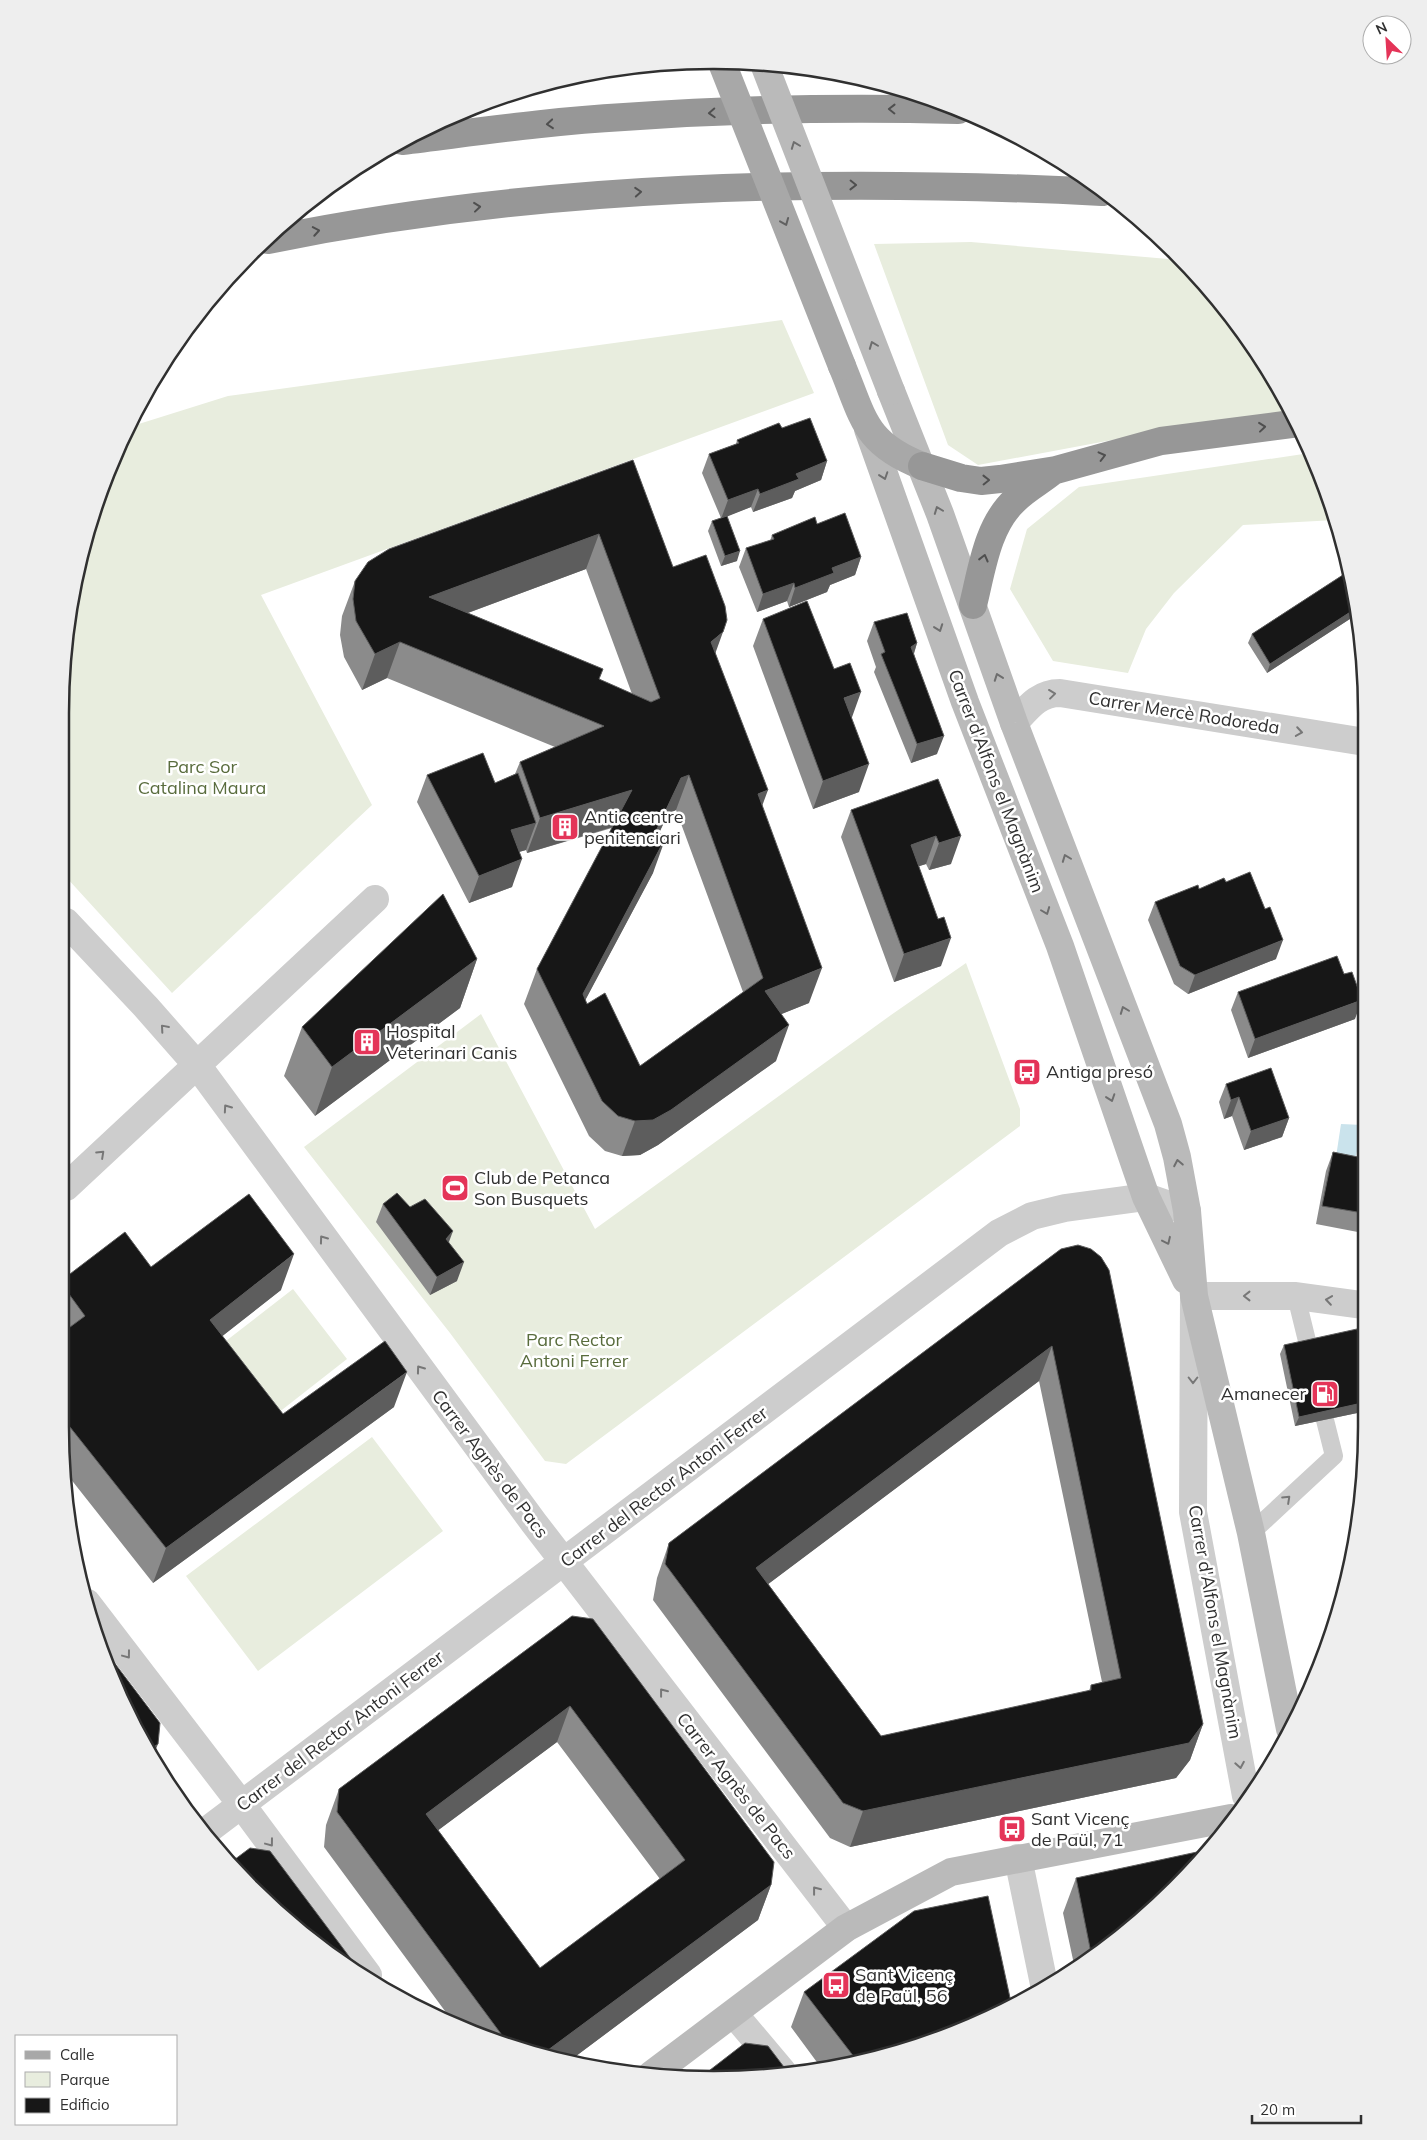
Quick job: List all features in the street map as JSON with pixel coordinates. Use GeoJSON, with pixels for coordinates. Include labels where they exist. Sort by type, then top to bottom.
{"type":"FeatureCollection","features":[{"type":"Feature","properties":{"kind":"highway"},"geometry":{"type":"LineString","coordinates":[[421,139],[534,125],[624,117],[816,108],[938,110]]}},
{"type":"Feature","properties":{"kind":"highway"},"geometry":{"type":"LineString","coordinates":[[278,238],[466,208],[558,198],[661,190],[855,185],[1092,192]]}},
{"type":"Feature","properties":{"kind":"highway"},"geometry":{"type":"LineString","coordinates":[[922,466],[947,474],[981,481],[1056,470],[1161,441],[1290,424]]}},
{"type":"Feature","properties":{"kind":"highway"},"geometry":{"type":"LineString","coordinates":[[972,605],[987,548],[994,531],[1015,500],[1056,470]]}},
{"type":"Feature","properties":{"kind":"main road","name":"Carrer d'Alfons el Magnànim"},"geometry":{"type":"LineString","coordinates":[[724,69],[868,430],[966,702],[1060,946],[1146,1197],[1194,1296]]}},
{"type":"Feature","properties":{"kind":"main road","name":"Carrer d'Alfons el Magnànim"},"geometry":{"type":"LineString","coordinates":[[767,71],[922,466],[1014,723],[1168,1124],[1177,1157],[1187,1211],[1194,1296],[1251,1532],[1288,1719]]}},
{"type":"Feature","properties":{"kind":"main road"},"geometry":{"type":"LineString","coordinates":[[868,430],[892,452],[922,466]]}},
{"type":"Feature","properties":{"kind":"main road"},"geometry":{"type":"LineString","coordinates":[[659,2069],[846,1928],[951,1872],[1225,1819]]}},
{"type":"Feature","properties":{"kind":"street","name":"Carrer Mercè Rodoreda"},"geometry":{"type":"LineString","coordinates":[[1014,723],[1037,699],[1051,693],[1060,693],[1358,741]]}},
{"type":"Feature","properties":{"kind":"street"},"geometry":{"type":"LineString","coordinates":[[69,1184],[375,899]]}},
{"type":"Feature","properties":{"kind":"street","name":"Carrer Agnès de Pacs"},"geometry":{"type":"LineString","coordinates":[[69,925],[146,1007],[197,1065],[564,1563],[846,1928]]}},
{"type":"Feature","properties":{"kind":"street"},"geometry":{"type":"LineString","coordinates":[[1146,1197],[1187,1211]]}},
{"type":"Feature","properties":{"kind":"street","name":"Carrer del Rector Antoni Ferrer"},"geometry":{"type":"LineString","coordinates":[[210,1828],[1000,1233],[1032,1216],[1065,1208],[1146,1197]]}},
{"type":"Feature","properties":{"kind":"street"},"geometry":{"type":"LineString","coordinates":[[1194,1296],[1296,1296],[1358,1304]]}},
{"type":"Feature","properties":{"kind":"street","name":"Carrer d'Alfons el Magnànim"},"geometry":{"type":"LineString","coordinates":[[1194,1296],[1193,1512],[1245,1792]]}},
{"type":"Feature","properties":{"kind":"street"},"geometry":{"type":"LineString","coordinates":[[98,1618],[241,1804],[362,1968]]}},
{"type":"Feature","properties":{"kind":"street"},"geometry":{"type":"LineString","coordinates":[[1018,1858],[1043,1981]]}},
{"type":"Feature","properties":{"kind":"street"},"geometry":{"type":"LineString","coordinates":[[734,2014],[779,2068]]}},
{"type":"Feature","properties":{"kind":"lane"},"geometry":{"type":"LineString","coordinates":[[1296,1296],[1309,1348]]}},
{"type":"Feature","properties":{"kind":"lane"},"geometry":{"type":"LineString","coordinates":[[1251,1532],[1334,1456],[1325,1420]]}},
{"type":"Feature","properties":{"kind":"green space"},"geometry":{"type":"Polygon","coordinates":[[[971,242],[1170,259],[1198,288],[1225,321],[1250,355],[1285,415],[1187,426],[978,465],[948,445],[874,244],[971,242]]]}},
{"type":"Feature","properties":{"kind":"green space","name":"Parc Sor Catalina Maura"},"geometry":{"type":"Polygon","coordinates":[[[782,320],[814,393],[261,595],[372,805],[172,993],[69,880],[70,671],[74,629],[91,547],[103,506],[137,425],[228,396],[782,320]]]}},
{"type":"Feature","properties":{"kind":"green space"},"geometry":{"type":"Polygon","coordinates":[[[1303,454],[1328,520],[1243,525],[1174,593],[1146,629],[1128,673],[1053,661],[1010,589],[1027,529],[1079,487],[1303,454]]]}},
{"type":"Feature","properties":{"kind":"green space","name":"Parc Rector Antoni Ferrer"},"geometry":{"type":"Polygon","coordinates":[[[966,963],[1020,1109],[1020,1126],[566,1464],[545,1461],[450,1333],[304,1147],[481,1014],[595,1229],[966,963]]]}},
{"type":"Feature","properties":{"kind":"green space"},"geometry":{"type":"Polygon","coordinates":[[[293,1289],[347,1359],[255,1431],[200,1361],[293,1289]]]}},
{"type":"Feature","properties":{"kind":"green space"},"geometry":{"type":"Polygon","coordinates":[[[372,1437],[443,1531],[258,1671],[186,1576],[372,1437]]]}},
{"type":"Feature","properties":{"kind":"water"},"geometry":{"type":"Polygon","coordinates":[[[1341,1124],[1358,1125],[1358,1147],[1355,1160],[1336,1157],[1341,1124]]]}},
{"type":"Feature","properties":{"kind":"building"},"geometry":{"type":"Polygon","coordinates":[[[810,418],[827,461],[796,474],[799,479],[760,494],[758,489],[728,500],[709,454],[739,443],[737,440],[779,423],[782,428],[810,418]]]}},
{"type":"Feature","properties":{"kind":"building","name":"Antic centre penitenciari"},"geometry":{"type":"Polygon","coordinates":[[[633,460],[673,567],[706,555],[725,606],[727,620],[723,632],[711,642],[768,790],[758,794],[822,968],[765,991],[789,1025],[671,1110],[653,1120],[635,1121],[618,1116],[602,1101],[537,969],[632,790],[540,818],[520,762],[604,726],[400,642],[375,654],[356,621],[353,599],[355,581],[368,562],[389,549],[633,460]],[[599,534],[429,597],[603,669],[599,679],[651,702],[660,698],[599,534]],[[689,775],[681,778],[656,831],[666,837],[583,994],[587,1004],[605,993],[640,1066],[763,978],[689,775]]]}},
{"type":"Feature","properties":{"kind":"building"},"geometry":{"type":"Polygon","coordinates":[[[845,513],[861,557],[832,568],[834,573],[795,588],[794,583],[763,594],[746,548],[774,539],[772,535],[815,517],[817,524],[845,513]]]}},
{"type":"Feature","properties":{"kind":"building"},"geometry":{"type":"Polygon","coordinates":[[[727,516],[740,551],[725,556],[712,521],[727,516]]]}},
{"type":"Feature","properties":{"kind":"building"},"geometry":{"type":"Polygon","coordinates":[[[1343,575],[1350,612],[1270,664],[1252,634],[1343,575]]]}},
{"type":"Feature","properties":{"kind":"building"},"geometry":{"type":"Polygon","coordinates":[[[807,601],[834,669],[850,663],[861,692],[844,698],[869,764],[823,781],[763,619],[807,601]]]}},
{"type":"Feature","properties":{"kind":"building"},"geometry":{"type":"Polygon","coordinates":[[[907,613],[917,643],[911,647],[944,736],[917,744],[881,654],[885,652],[874,622],[907,613]]]}},
{"type":"Feature","properties":{"kind":"building"},"geometry":{"type":"Polygon","coordinates":[[[483,753],[495,783],[518,773],[536,823],[511,830],[522,859],[479,876],[427,775],[483,753]]]}},
{"type":"Feature","properties":{"kind":"building"},"geometry":{"type":"Polygon","coordinates":[[[938,779],[961,836],[939,843],[936,836],[911,845],[938,919],[944,917],[951,938],[904,954],[851,810],[938,779]]]}},
{"type":"Feature","properties":{"kind":"building"},"geometry":{"type":"Polygon","coordinates":[[[1250,872],[1265,909],[1270,907],[1283,940],[1195,975],[1180,966],[1155,902],[1198,885],[1199,889],[1224,878],[1226,882],[1250,872]]]}},
{"type":"Feature","properties":{"kind":"building"},"geometry":{"type":"Polygon","coordinates":[[[443,894],[477,959],[332,1067],[302,1027],[443,894]]]}},
{"type":"Feature","properties":{"kind":"building"},"geometry":{"type":"Polygon","coordinates":[[[1337,956],[1344,974],[1352,972],[1358,989],[1358,1001],[1255,1039],[1238,992],[1337,956]]]}},
{"type":"Feature","properties":{"kind":"building"},"geometry":{"type":"Polygon","coordinates":[[[1271,1068],[1289,1118],[1251,1131],[1239,1097],[1231,1100],[1226,1084],[1271,1068]]]}},
{"type":"Feature","properties":{"kind":"building"},"geometry":{"type":"Polygon","coordinates":[[[1333,1152],[1358,1157],[1358,1212],[1322,1206],[1333,1152]]]}},
{"type":"Feature","properties":{"kind":"building"},"geometry":{"type":"Polygon","coordinates":[[[397,1193],[410,1207],[425,1199],[453,1231],[446,1239],[464,1262],[437,1277],[383,1204],[397,1193]]]}},
{"type":"Feature","properties":{"kind":"building"},"geometry":{"type":"Polygon","coordinates":[[[249,1194],[294,1254],[210,1320],[283,1414],[385,1341],[407,1372],[166,1548],[69,1426],[69,1328],[85,1316],[69,1294],[69,1275],[125,1232],[151,1267],[249,1194]]]}},
{"type":"Feature","properties":{"kind":"building"},"geometry":{"type":"Polygon","coordinates":[[[1078,1245],[1091,1249],[1101,1257],[1109,1270],[1203,1724],[1189,1743],[863,1811],[843,1803],[665,1564],[669,1543],[1061,1249],[1078,1245]],[[1052,1346],[756,1568],[881,1736],[1091,1690],[1091,1685],[1121,1678],[1052,1346]]]}},
{"type":"Feature","properties":{"kind":"building","name":"Amanecer"},"geometry":{"type":"Polygon","coordinates":[[[1357,1329],[1358,1404],[1299,1417],[1284,1345],[1357,1329]]]}},
{"type":"Feature","properties":{"kind":"building"},"geometry":{"type":"Polygon","coordinates":[[[572,1616],[593,1619],[774,1862],[771,1885],[549,2049],[502,2036],[337,1812],[339,1789],[572,1616]],[[570,1706],[426,1814],[540,1968],[685,1860],[570,1706]]]}},
{"type":"Feature","properties":{"kind":"building"},"geometry":{"type":"Polygon","coordinates":[[[114,1662],[160,1723],[158,1744],[154,1747],[135,1712],[114,1662]]]}},
{"type":"Feature","properties":{"kind":"building"},"geometry":{"type":"Polygon","coordinates":[[[250,1848],[270,1851],[353,1961],[288,1911],[236,1859],[250,1848]]]}},
{"type":"Feature","properties":{"kind":"building"},"geometry":{"type":"Polygon","coordinates":[[[1198,1852],[1139,1911],[1090,1950],[1076,1878],[1198,1852]]]}},
{"type":"Feature","properties":{"kind":"building"},"geometry":{"type":"Polygon","coordinates":[[[988,1896],[1010,1999],[960,2022],[921,2037],[853,2056],[804,1992],[914,1911],[988,1896]]]}},
{"type":"Feature","properties":{"kind":"building"},"geometry":{"type":"Polygon","coordinates":[[[745,2043],[768,2046],[784,2067],[756,2070],[709,2071],[745,2043]]]}},
{"type":"Feature","properties":{"kind":"place","name":"Antic centre penitenciari"},"geometry":{"type":"Point","coordinates":[565,827]}},
{"type":"Feature","properties":{"kind":"place","name":"Hospital Veterinari Canis"},"geometry":{"type":"Point","coordinates":[367,1042]}},
{"type":"Feature","properties":{"kind":"place","name":"Antiga presó"},"geometry":{"type":"Point","coordinates":[1027,1072]}},
{"type":"Feature","properties":{"kind":"place","name":"Club de Petanca Son Busquets"},"geometry":{"type":"Point","coordinates":[455,1188]}},
{"type":"Feature","properties":{"kind":"place","name":"Amanecer"},"geometry":{"type":"Point","coordinates":[1325,1394]}},
{"type":"Feature","properties":{"kind":"place","name":"Sant Vicenç de Paül, 71"},"geometry":{"type":"Point","coordinates":[1012,1829]}},
{"type":"Feature","properties":{"kind":"place","name":"Sant Vicenç de Paül, 56"},"geometry":{"type":"Point","coordinates":[836,1985]}}]}
